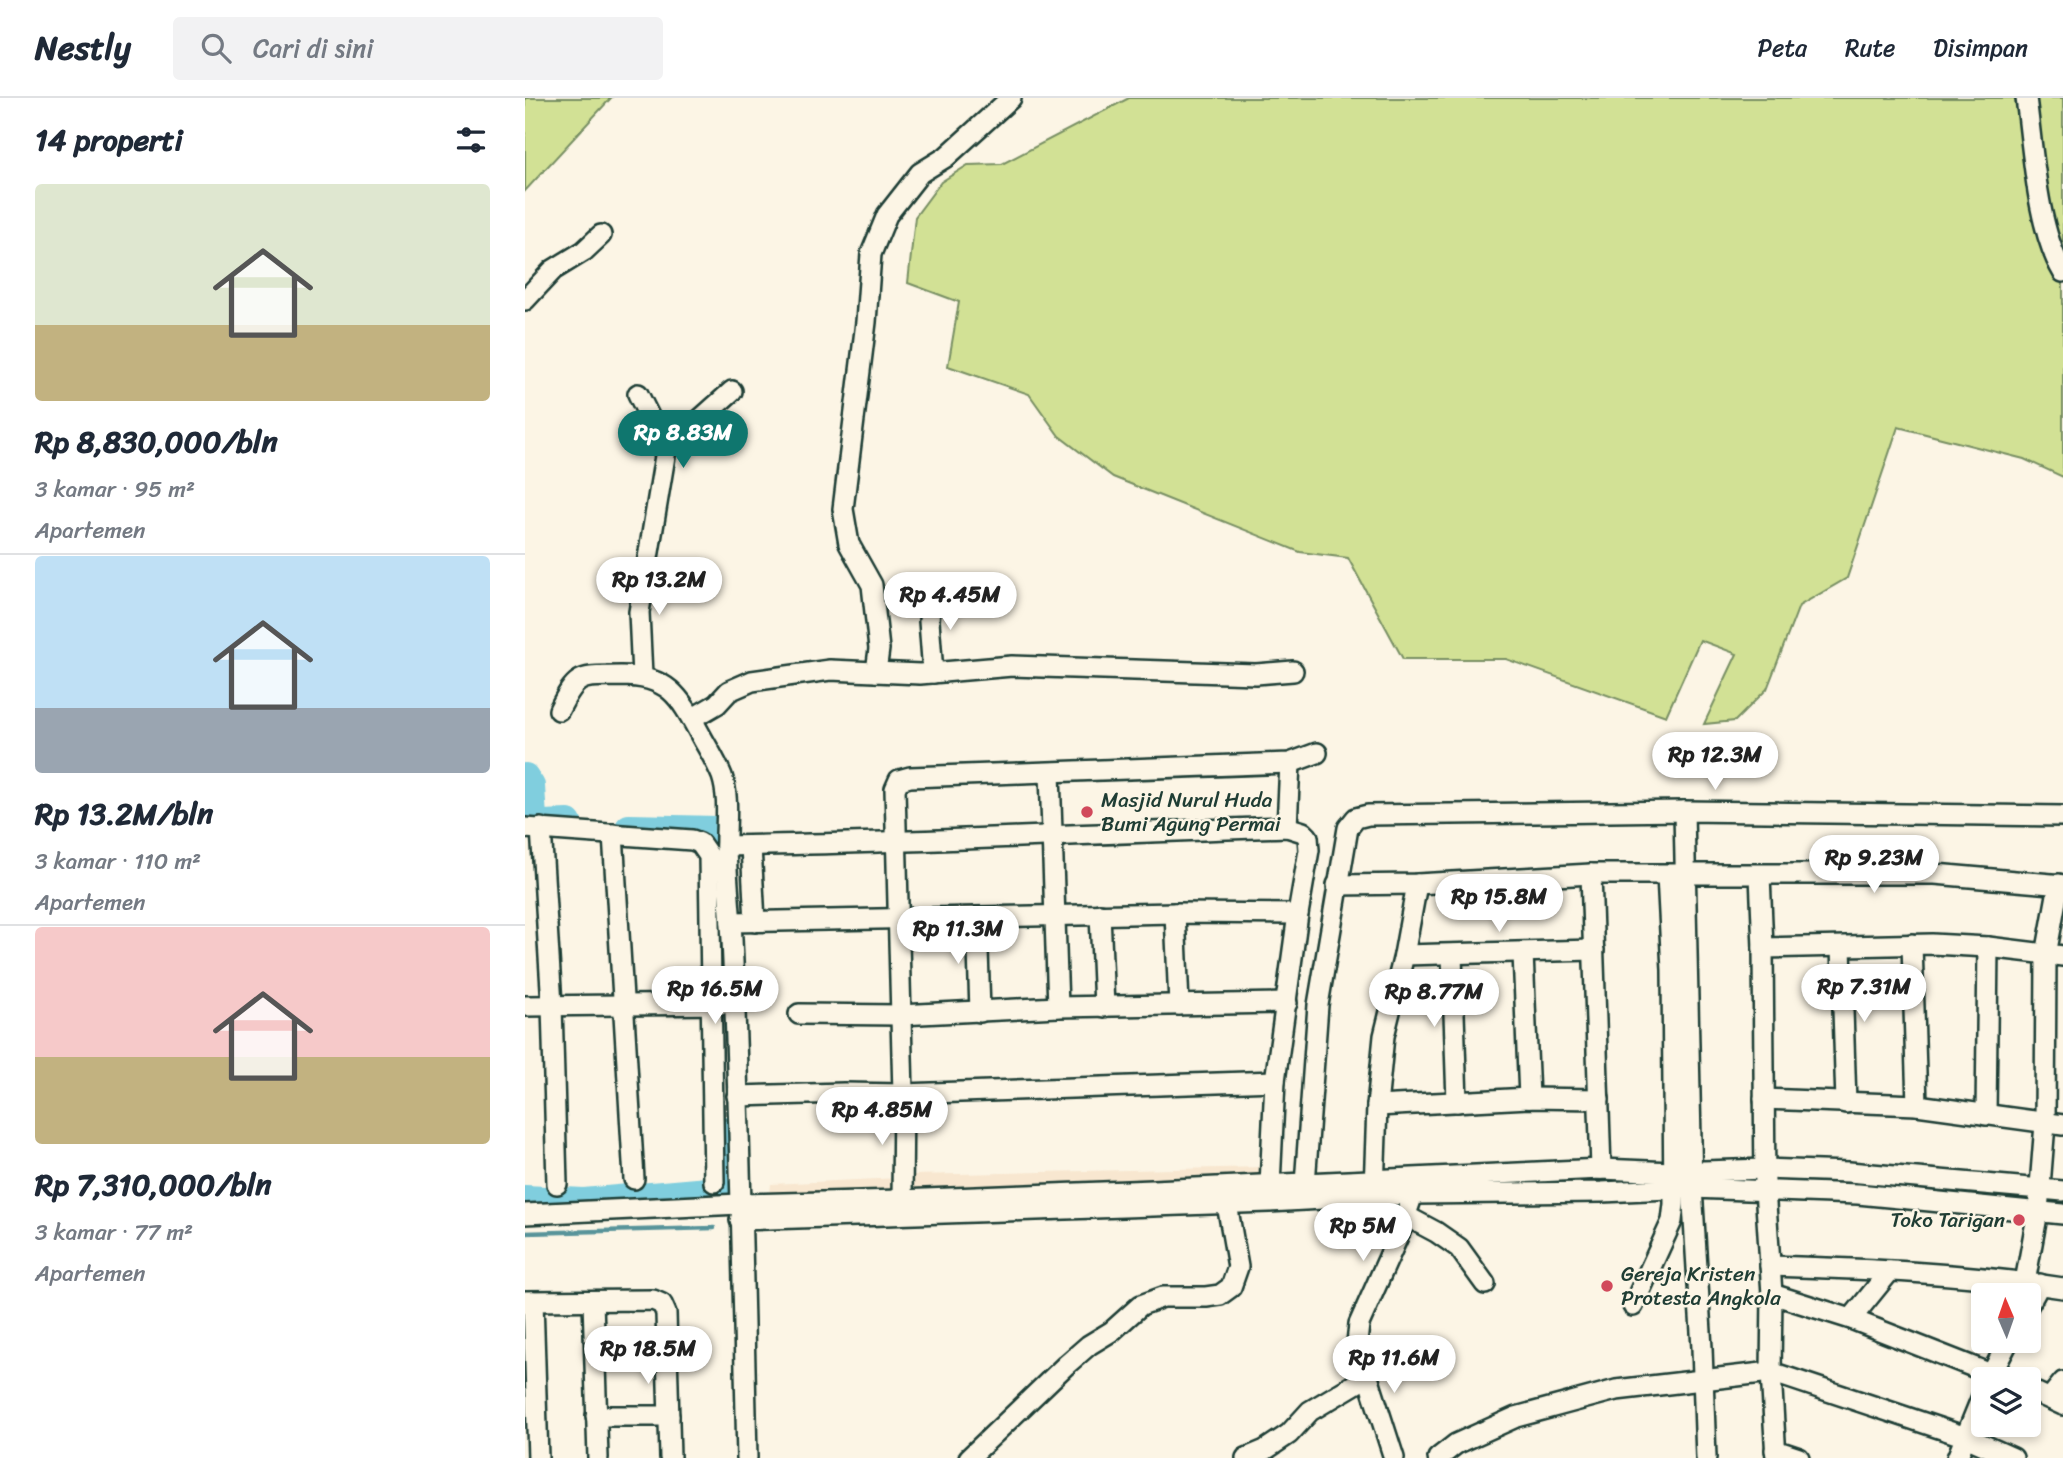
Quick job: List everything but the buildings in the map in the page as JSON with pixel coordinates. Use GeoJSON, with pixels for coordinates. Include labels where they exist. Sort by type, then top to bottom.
{"type":"FeatureCollection","features":[{"type":"Feature","properties":{"kind":"street"},"geometry":{"type":"LineString","coordinates":[[876,672],[879,649],[872,585],[849,544],[843,509],[866,322],[871,254],[887,215],[920,173],[946,157],[1012,98]]}},
{"type":"Feature","properties":{"kind":"street"},"geometry":{"type":"LineString","coordinates":[[2026,98],[2045,231],[2054,257],[2063,272]]}},
{"type":"Feature","properties":{"kind":"street"},"geometry":{"type":"LineString","coordinates":[[525,300],[553,270],[584,251],[601,235]]}},
{"type":"Feature","properties":{"kind":"street"},"geometry":{"type":"LineString","coordinates":[[666,450],[733,391]]}},
{"type":"Feature","properties":{"kind":"street"},"geometry":{"type":"LineString","coordinates":[[638,394],[666,450],[639,612],[642,676]]}},
{"type":"Feature","properties":{"kind":"street"},"geometry":{"type":"LineString","coordinates":[[931,590],[929,621],[933,673]]}},
{"type":"Feature","properties":{"kind":"street"},"geometry":{"type":"LineString","coordinates":[[692,718],[717,704],[729,691],[752,681],[830,670],[933,673],[1012,667],[1256,674],[1293,670]]}},
{"type":"Feature","properties":{"kind":"street"},"geometry":{"type":"LineString","coordinates":[[559,710],[572,684],[577,680],[591,676],[642,676],[671,691],[683,703],[721,775],[726,792],[731,922],[713,1182]]}},
{"type":"Feature","properties":{"kind":"street"},"geometry":{"type":"LineString","coordinates":[[901,1200],[903,1094],[896,844],[897,783],[902,778],[1290,763],[1317,753]]}},
{"type":"Feature","properties":{"kind":"street"},"geometry":{"type":"LineString","coordinates":[[1287,827],[1290,763]]}},
{"type":"Feature","properties":{"kind":"street"},"geometry":{"type":"LineString","coordinates":[[1050,773],[1058,1007]]}},
{"type":"Feature","properties":{"kind":"street"},"geometry":{"type":"LineString","coordinates":[[1305,1184],[1318,1005],[1347,828],[1356,818],[1684,811],[2063,816]]}},
{"type":"Feature","properties":{"kind":"street"},"geometry":{"type":"LineString","coordinates":[[1684,811],[1676,875],[1672,970],[1683,1180],[1703,1381],[1706,1458]]}},
{"type":"Feature","properties":{"kind":"street"},"geometry":{"type":"LineString","coordinates":[[726,846],[896,844],[1053,835],[1287,827],[1303,832],[1308,837],[1309,850],[1275,1081],[1270,1185]]}},
{"type":"Feature","properties":{"kind":"street"},"geometry":{"type":"LineString","coordinates":[[557,1184],[552,1005],[533,828],[692,840],[700,843],[709,856],[724,1004],[737,1096],[747,1458]]}},
{"type":"Feature","properties":{"kind":"street"},"geometry":{"type":"LineString","coordinates":[[613,834],[634,1179]]}},
{"type":"Feature","properties":{"kind":"street"},"geometry":{"type":"LineString","coordinates":[[751,846],[755,922]]}},
{"type":"Feature","properties":{"kind":"street"},"geometry":{"type":"LineString","coordinates":[[1337,884],[1417,884],[1591,874],[1935,874],[2061,884],[2055,955],[2054,1125],[2040,1188],[2032,1283],[1890,1271],[1770,1266]]}},
{"type":"Feature","properties":{"kind":"street"},"geometry":{"type":"LineString","coordinates":[[1591,874],[1601,1169]]}},
{"type":"Feature","properties":{"kind":"street"},"geometry":{"type":"LineString","coordinates":[[1760,875],[1765,1179],[1772,1294],[1770,1372],[1776,1454],[1799,1458]]}},
{"type":"Feature","properties":{"kind":"street"},"geometry":{"type":"LineString","coordinates":[[1374,1189],[1377,1107],[1384,1036],[1404,955],[1417,884]]}},
{"type":"Feature","properties":{"kind":"street"},"geometry":{"type":"LineString","coordinates":[[1175,913],[1179,1005]]}},
{"type":"Feature","properties":{"kind":"street"},"geometry":{"type":"LineString","coordinates":[[731,922],[1100,914],[1298,914]]}},
{"type":"Feature","properties":{"kind":"street"},"geometry":{"type":"LineString","coordinates":[[1100,914],[1104,1007]]}},
{"type":"Feature","properties":{"kind":"street"},"geometry":{"type":"LineString","coordinates":[[977,918],[980,1012]]}},
{"type":"Feature","properties":{"kind":"street"},"geometry":{"type":"LineString","coordinates":[[1763,948],[1912,944],[1988,947],[2055,955]]}},
{"type":"Feature","properties":{"kind":"street"},"geometry":{"type":"LineString","coordinates":[[1912,944],[1917,1105]]}},
{"type":"Feature","properties":{"kind":"street"},"geometry":{"type":"LineString","coordinates":[[1841,947],[1846,1103]]}},
{"type":"Feature","properties":{"kind":"street"},"geometry":{"type":"LineString","coordinates":[[1986,1115],[1988,947]]}},
{"type":"Feature","properties":{"kind":"street"},"geometry":{"type":"LineString","coordinates":[[1404,955],[1594,950]]}},
{"type":"Feature","properties":{"kind":"street"},"geometry":{"type":"LineString","coordinates":[[1523,953],[1529,1098]]}},
{"type":"Feature","properties":{"kind":"street"},"geometry":{"type":"LineString","coordinates":[[1453,955],[1457,1102]]}},
{"type":"Feature","properties":{"kind":"street"},"geometry":{"type":"LineString","coordinates":[[799,1014],[900,1016],[1058,1007],[1287,1003]]}},
{"type":"Feature","properties":{"kind":"street"},"geometry":{"type":"LineString","coordinates":[[525,1006],[724,1004]]}},
{"type":"Feature","properties":{"kind":"street"},"geometry":{"type":"LineString","coordinates":[[737,1096],[903,1094],[1275,1081]]}},
{"type":"Feature","properties":{"kind":"street"},"geometry":{"type":"LineString","coordinates":[[1377,1107],[1529,1098],[1599,1099]]}},
{"type":"Feature","properties":{"kind":"street"},"geometry":{"type":"LineString","coordinates":[[1763,1099],[1917,1105],[2054,1125]]}},
{"type":"Feature","properties":{"kind":"street"},"geometry":{"type":"LineString","coordinates":[[525,1214],[1227,1204],[1601,1169],[1683,1180]]}},
{"type":"Feature","properties":{"kind":"street"},"geometry":{"type":"LineString","coordinates":[[740,1212],[901,1200],[1270,1185],[1305,1184],[1413,1194],[1683,1180],[1765,1179],[1849,1172],[2063,1191]]}},
{"type":"Feature","properties":{"kind":"street"},"geometry":{"type":"LineString","coordinates":[[1765,1179],[1858,1194],[2063,1214]]}},
{"type":"Feature","properties":{"kind":"street"},"geometry":{"type":"LineString","coordinates":[[1633,1306],[1672,1222],[1683,1180]]}},
{"type":"Feature","properties":{"kind":"street"},"geometry":{"type":"LineString","coordinates":[[1394,1458],[1357,1343],[1359,1324],[1413,1194]]}},
{"type":"Feature","properties":{"kind":"street"},"geometry":{"type":"LineString","coordinates":[[969,1458],[1066,1365],[1089,1345],[1112,1331],[1141,1305],[1163,1297],[1206,1297],[1220,1294],[1231,1287],[1238,1266],[1227,1204]]}},
{"type":"Feature","properties":{"kind":"street"},"geometry":{"type":"LineString","coordinates":[[1406,1216],[1459,1248],[1485,1284]]}},
{"type":"Feature","properties":{"kind":"street"},"geometry":{"type":"LineString","coordinates":[[1851,1319],[1890,1271]]}},
{"type":"Feature","properties":{"kind":"street"},"geometry":{"type":"LineString","coordinates":[[2041,1284],[2063,1287]]}},
{"type":"Feature","properties":{"kind":"street"},"geometry":{"type":"LineString","coordinates":[[1772,1294],[1851,1319],[1971,1367]]}},
{"type":"Feature","properties":{"kind":"street"},"geometry":{"type":"LineString","coordinates":[[538,1458],[530,1362],[529,1301],[653,1300],[658,1301],[664,1308],[670,1458]]}},
{"type":"Feature","properties":{"kind":"street"},"geometry":{"type":"LineString","coordinates":[[593,1301],[598,1458]]}},
{"type":"Feature","properties":{"kind":"street"},"geometry":{"type":"LineString","coordinates":[[1438,1458],[1456,1444],[1516,1417],[1616,1390],[1770,1372],[1966,1437],[2013,1458]]}},
{"type":"Feature","properties":{"kind":"street"},"geometry":{"type":"LineString","coordinates":[[1246,1458],[1265,1450],[1289,1434],[1310,1411],[1367,1377]]}},
{"type":"Feature","properties":{"kind":"street"},"geometry":{"type":"LineString","coordinates":[[2057,1401],[2063,1382]]}},
{"type":"Feature","properties":{"kind":"street"},"geometry":{"type":"LineString","coordinates":[[596,1416],[669,1416]]}},
{"type":"Feature","properties":{"kind":"street"},"geometry":{"type":"LineString","coordinates":[[1957,1458],[1971,1424]]}},
{"type":"Feature","properties":{"kind":"shaded area"},"geometry":{"type":"Polygon","coordinates":[[[1263,1167],[1263,1183],[913,1196],[912,1175],[1263,1167]]]}},
{"type":"Feature","properties":{"kind":"shaded area"},"geometry":{"type":"Polygon","coordinates":[[[899,1178],[899,1196],[769,1201],[771,1184],[899,1178]]]}},
{"type":"Feature","properties":{"kind":"green space"},"geometry":{"type":"Polygon","coordinates":[[[525,98],[611,98],[525,191],[525,98]]]}},
{"type":"Feature","properties":{"kind":"green space"},"geometry":{"type":"Polygon","coordinates":[[[1129,98],[2063,98],[2063,477],[2024,459],[1898,427],[1847,578],[1799,606],[1767,689],[1735,721],[1704,724],[1737,654],[1700,640],[1666,716],[1506,659],[1403,659],[1348,558],[1300,552],[1113,477],[1059,436],[1029,394],[948,366],[959,302],[908,283],[915,217],[941,182],[968,165],[1002,164],[1129,98]]]}},
{"type":"Feature","properties":{"kind":"waterway"},"geometry":{"type":"LineString","coordinates":[[525,777],[531,786],[533,819],[543,824],[568,823]]}},
{"type":"Feature","properties":{"kind":"waterway"},"geometry":{"type":"LineString","coordinates":[[629,828],[718,830],[720,866]]}},
{"type":"Feature","properties":{"kind":"waterway"},"geometry":{"type":"LineString","coordinates":[[525,1199],[584,1202],[730,1189],[731,1130]]}},
{"type":"Feature","properties":{"kind":"waterway"},"geometry":{"type":"LineString","coordinates":[[525,1233],[714,1228]]}},
{"type":"Feature","properties":{"kind":"place","name":"Masjid Nurul Huda Bumi Agung Permai"},"geometry":{"type":"Point","coordinates":[1087,812]}},
{"type":"Feature","properties":{"kind":"place","name":"Toko Tarigan"},"geometry":{"type":"Point","coordinates":[2019,1220]}},
{"type":"Feature","properties":{"kind":"place","name":"Gereja Kristen Protesta Angkola"},"geometry":{"type":"Point","coordinates":[1607,1286]}}]}
